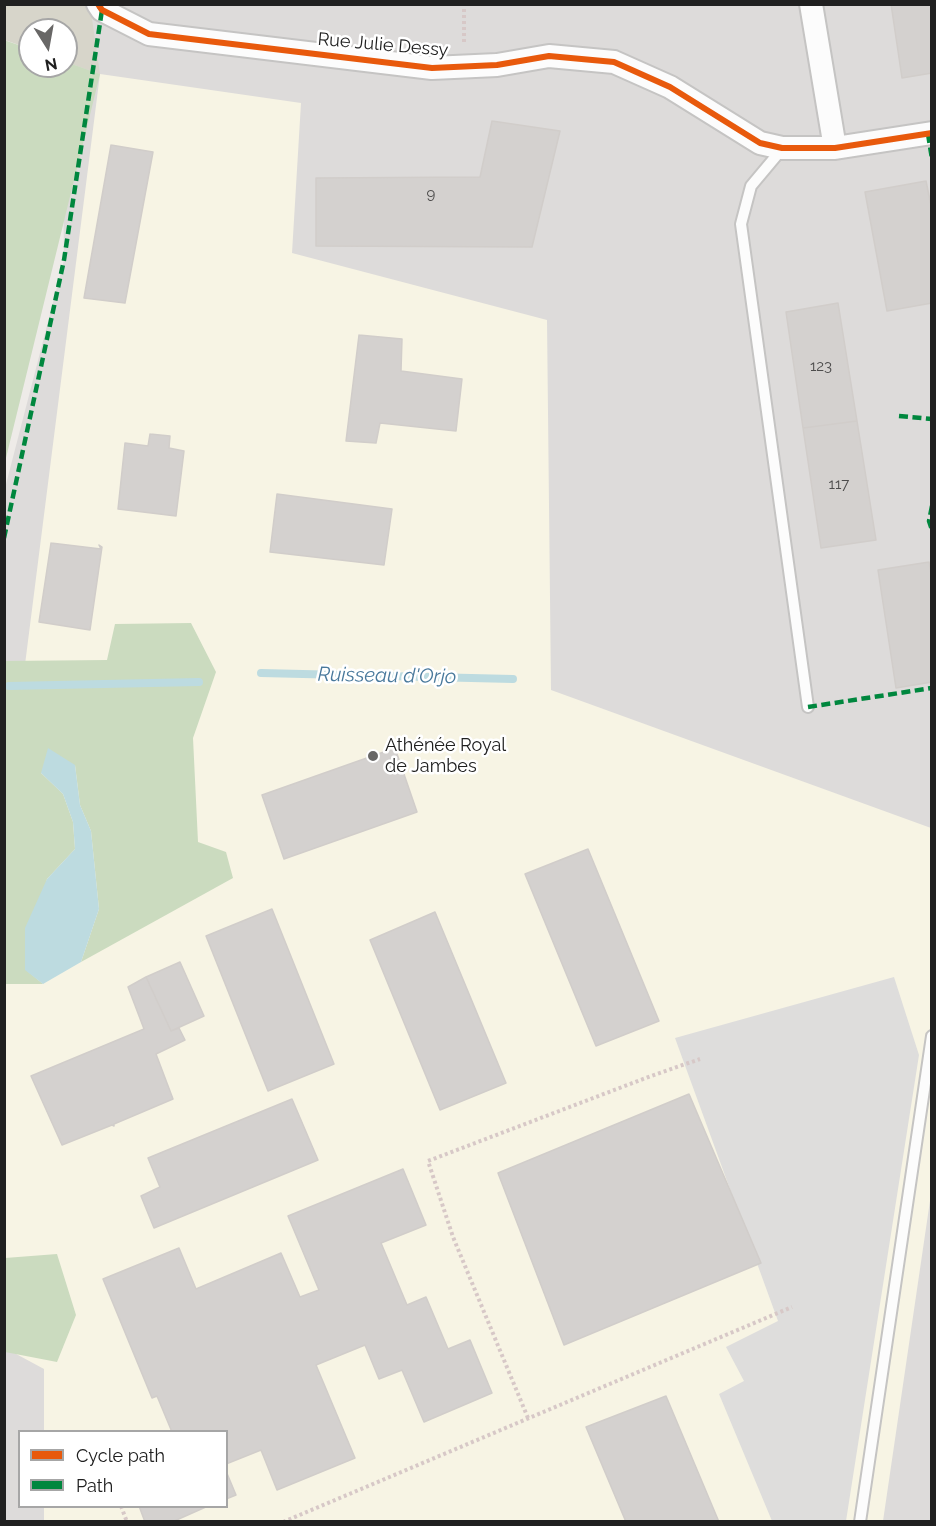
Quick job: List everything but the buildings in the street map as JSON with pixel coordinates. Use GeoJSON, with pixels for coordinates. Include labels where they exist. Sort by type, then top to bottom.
{"type":"FeatureCollection","features":[{"type":"Feature","properties":{"kind":"street"},"geometry":{"type":"LineString","coordinates":[[811,4],[835,148]]}},
{"type":"Feature","properties":{"kind":"street","name":"Rue Julie Dessy"},"geometry":{"type":"LineString","coordinates":[[100,7],[149,34],[432,68],[497,65],[549,56],[614,62],[670,87],[760,143],[782,148],[835,148],[932,133]]}},
{"type":"Feature","properties":{"kind":"lane"},"geometry":{"type":"LineString","coordinates":[[782,148],[751,186],[741,224],[808,707]]}},
{"type":"Feature","properties":{"kind":"lane"},"geometry":{"type":"LineString","coordinates":[[860,1521],[932,1036]]}},
{"type":"Feature","properties":{"kind":"path"},"geometry":{"type":"LineString","coordinates":[[464,4],[464,67]]}},
{"type":"Feature","properties":{"kind":"path"},"geometry":{"type":"LineString","coordinates":[[528,1418],[453,1237],[428,1161],[700,1059]]}},
{"type":"Feature","properties":{"kind":"path"},"geometry":{"type":"LineString","coordinates":[[283,1521],[792,1307]]}},
{"type":"Feature","properties":{"kind":"shaded area"},"geometry":{"type":"Polygon","coordinates":[[[5,5],[90,5],[100,74],[78,66],[78,18],[18,18],[18,45],[5,40],[5,5]]]}},
{"type":"Feature","properties":{"kind":"shaded area","name":"Athénée Royal de Jambes"},"geometry":{"type":"Polygon","coordinates":[[[61,5],[931,5],[931,1521],[5,1522],[4,492],[64,260],[62,78],[78,78],[78,18],[64,18],[61,5]]]}},
{"type":"Feature","properties":{"kind":"shaded area","name":"Athénée Royal de Jambes"},"geometry":{"type":"Polygon","coordinates":[[[100,74],[301,103],[292,253],[547,320],[551,690],[931,828],[931,1194],[883,1521],[44,1521],[44,1508],[228,1508],[228,1430],[44,1430],[44,1369],[5,1348],[5,822],[100,74]]]}},
{"type":"Feature","properties":{"kind":"shaded area"},"geometry":{"type":"Polygon","coordinates":[[[894,977],[919,1055],[846,1521],[772,1521],[719,1394],[744,1381],[726,1347],[778,1321],[675,1038],[894,977]]]}},
{"type":"Feature","properties":{"kind":"green space"},"geometry":{"type":"Polygon","coordinates":[[[4,40],[18,45],[18,78],[78,78],[78,66],[100,74],[5,462],[4,40]]]}},
{"type":"Feature","properties":{"kind":"green space"},"geometry":{"type":"Polygon","coordinates":[[[191,623],[216,672],[193,738],[198,842],[226,852],[233,878],[81,962],[99,909],[91,831],[80,805],[75,765],[41,773],[63,794],[73,822],[75,849],[47,879],[26,970],[43,984],[5,984],[4,661],[107,660],[115,624],[191,623]]]}},
{"type":"Feature","properties":{"kind":"green space"},"geometry":{"type":"Polygon","coordinates":[[[57,1254],[76,1315],[57,1362],[5,1352],[5,1258],[57,1254]]]}},
{"type":"Feature","properties":{"kind":"water"},"geometry":{"type":"Polygon","coordinates":[[[48,748],[75,765],[80,805],[91,831],[99,909],[81,962],[43,984],[25,970],[25,928],[47,879],[75,849],[73,822],[63,794],[41,773],[48,748]]]}},
{"type":"Feature","properties":{"kind":"waterway","name":"Ruisseau d'Orjo"},"geometry":{"type":"LineString","coordinates":[[261,673],[513,679]]}},
{"type":"Feature","properties":{"kind":"waterway","name":"Ruisseau d'Orjo"},"geometry":{"type":"LineString","coordinates":[[9,686],[199,682]]}},
{"type":"Feature","properties":{"kind":"marked path"},"geometry":{"type":"LineString","coordinates":[[4,538],[64,260],[102,10],[99,7]]}},
{"type":"Feature","properties":{"kind":"marked path"},"geometry":{"type":"LineString","coordinates":[[928,134],[932,159]]}},
{"type":"Feature","properties":{"kind":"marked path"},"geometry":{"type":"LineString","coordinates":[[899,416],[932,419]]}},
{"type":"Feature","properties":{"kind":"marked path"},"geometry":{"type":"LineString","coordinates":[[932,506],[929,521],[932,530]]}},
{"type":"Feature","properties":{"kind":"marked path"},"geometry":{"type":"LineString","coordinates":[[808,707],[932,688]]}},
{"type":"Feature","properties":{"kind":"cycle path"},"geometry":{"type":"LineString","coordinates":[[98,4],[102,10],[149,34],[432,68],[497,65],[549,56],[614,62],[670,87],[760,143],[782,148],[835,148],[932,133]]}},
{"type":"Feature","properties":{"kind":"place","name":"Athénée Royal de Jambes"},"geometry":{"type":"Point","coordinates":[373,756]}}]}
